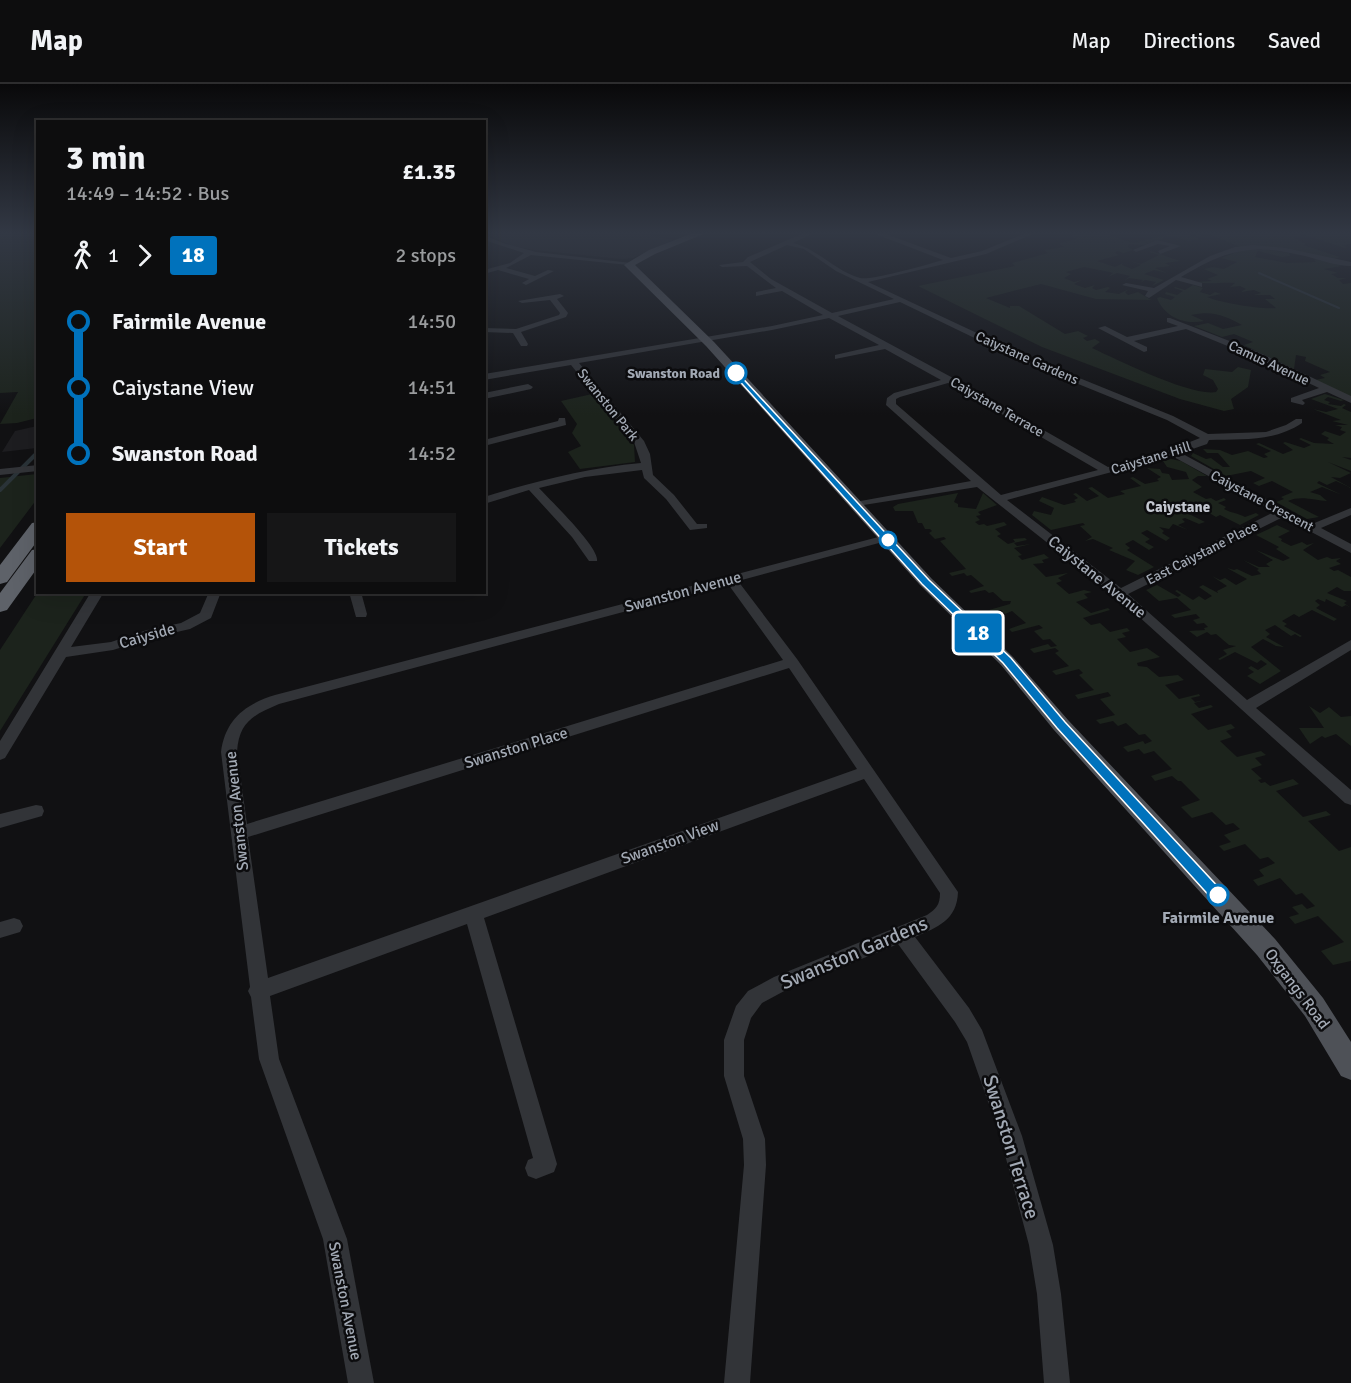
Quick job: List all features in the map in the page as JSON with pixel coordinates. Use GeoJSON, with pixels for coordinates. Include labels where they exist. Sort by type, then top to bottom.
{"type":"FeatureCollection","features":[{"type":"Feature","properties":{"kind":"highway"},"geometry":{"type":"LineString","coordinates":[[0,578],[36,530]]}},
{"type":"Feature","properties":{"kind":"highway"},"geometry":{"type":"LineString","coordinates":[[0,606],[36,557]]}},
{"type":"Feature","properties":{"kind":"main road","name":"Oxgangs Road"},"geometry":{"type":"LineString","coordinates":[[656,294],[705,339],[926,582],[1007,661],[1061,725],[1278,961],[1314,1007],[1351,1067]]}},
{"type":"Feature","properties":{"kind":"street","name":"Caiystane Terrace"},"geometry":{"type":"LineString","coordinates":[[791,294],[950,380],[1107,471]]}},
{"type":"Feature","properties":{"kind":"street","name":"Caiystane Gardens"},"geometry":{"type":"LineString","coordinates":[[888,294],[1035,364],[1164,415],[1197,430],[1206,437]]}},
{"type":"Feature","properties":{"kind":"street"},"geometry":{"type":"LineString","coordinates":[[522,301],[563,296]]}},
{"type":"Feature","properties":{"kind":"street"},"geometry":{"type":"LineString","coordinates":[[486,330],[516,331],[562,317],[564,313],[552,297]]}},
{"type":"Feature","properties":{"kind":"street"},"geometry":{"type":"LineString","coordinates":[[486,377],[831,316],[901,300]]}},
{"type":"Feature","properties":{"kind":"street","name":"Camus Avenue"},"geometry":{"type":"LineString","coordinates":[[1170,320],[1254,354],[1351,400]]}},
{"type":"Feature","properties":{"kind":"street"},"geometry":{"type":"LineString","coordinates":[[1126,340],[1185,327]]}},
{"type":"Feature","properties":{"kind":"street"},"geometry":{"type":"LineString","coordinates":[[1102,328],[1143,349]]}},
{"type":"Feature","properties":{"kind":"street"},"geometry":{"type":"LineString","coordinates":[[516,331],[524,344]]}},
{"type":"Feature","properties":{"kind":"street"},"geometry":{"type":"LineString","coordinates":[[838,357],[887,346]]}},
{"type":"Feature","properties":{"kind":"street","name":"Swanston Park"},"geometry":{"type":"LineString","coordinates":[[573,362],[639,441],[645,454],[648,476],[653,483],[670,496],[694,528],[703,526]]}},
{"type":"Feature","properties":{"kind":"street","name":"Caiystane Avenue"},"geometry":{"type":"LineString","coordinates":[[950,380],[897,395],[892,398],[891,405],[999,499],[1120,593],[1351,798]]}},
{"type":"Feature","properties":{"kind":"street"},"geometry":{"type":"LineString","coordinates":[[486,395],[527,383],[538,389]]}},
{"type":"Feature","properties":{"kind":"street"},"geometry":{"type":"LineString","coordinates":[[1293,400],[1326,389]]}},
{"type":"Feature","properties":{"kind":"street"},"geometry":{"type":"LineString","coordinates":[[486,442],[563,423],[562,420]]}},
{"type":"Feature","properties":{"kind":"street","name":"Caiystane Hill"},"geometry":{"type":"LineString","coordinates":[[999,499],[1173,453],[1203,442],[1206,437],[1260,436],[1299,421]]}},
{"type":"Feature","properties":{"kind":"street","name":"Caiystane Crescent"},"geometry":{"type":"LineString","coordinates":[[1173,453],[1351,549]]}},
{"type":"Feature","properties":{"kind":"street"},"geometry":{"type":"LineString","coordinates":[[486,500],[588,472],[647,466]]}},
{"type":"Feature","properties":{"kind":"street"},"geometry":{"type":"LineString","coordinates":[[0,472],[36,468]]}},
{"type":"Feature","properties":{"kind":"street"},"geometry":{"type":"LineString","coordinates":[[855,505],[980,483]]}},
{"type":"Feature","properties":{"kind":"street"},"geometry":{"type":"LineString","coordinates":[[531,486],[576,535],[588,555]]}},
{"type":"Feature","properties":{"kind":"street"},"geometry":{"type":"LineString","coordinates":[[1312,528],[1351,511]]}},
{"type":"Feature","properties":{"kind":"street","name":"East Caiystane Place"},"geometry":{"type":"LineString","coordinates":[[1120,593],[1283,512]]}},
{"type":"Feature","properties":{"kind":"street","name":"Swanston Avenue"},"geometry":{"type":"LineString","coordinates":[[361,1383],[345,1286],[334,1239],[268,1059],[229,752],[230,736],[238,722],[254,708],[275,700],[886,538]]}},
{"type":"Feature","properties":{"kind":"street","name":"Swanston Gardens"},"geometry":{"type":"LineString","coordinates":[[730,580],[792,662],[949,892],[949,905],[945,914],[781,983],[755,997],[743,1013],[734,1040],[734,1076],[754,1139],[755,1165],[737,1383]]}},
{"type":"Feature","properties":{"kind":"street"},"geometry":{"type":"LineString","coordinates":[[0,754],[97,594]]}},
{"type":"Feature","properties":{"kind":"street","name":"Caiyside"},"geometry":{"type":"LineString","coordinates":[[62,653],[113,646],[152,633],[185,626],[206,615],[214,594]]}},
{"type":"Feature","properties":{"kind":"street"},"geometry":{"type":"LineString","coordinates":[[355,594],[356,612]]}},
{"type":"Feature","properties":{"kind":"street"},"geometry":{"type":"LineString","coordinates":[[1246,707],[1351,644]]}},
{"type":"Feature","properties":{"kind":"street","name":"Swanston Place"},"geometry":{"type":"LineString","coordinates":[[240,833],[792,662]]}},
{"type":"Feature","properties":{"kind":"street","name":"Swanston View"},"geometry":{"type":"LineString","coordinates":[[258,991],[867,772]]}},
{"type":"Feature","properties":{"kind":"street"},"geometry":{"type":"LineString","coordinates":[[0,821],[36,811]]}},
{"type":"Feature","properties":{"kind":"street"},"geometry":{"type":"LineString","coordinates":[[473,913],[546,1164],[536,1168]]}},
{"type":"Feature","properties":{"kind":"street","name":"Swanston Terrace"},"geometry":{"type":"LineString","coordinates":[[902,934],[962,1015],[975,1037],[1011,1136],[1041,1245],[1049,1294],[1058,1383]]}},
{"type":"Feature","properties":{"kind":"shaded area"},"geometry":{"type":"Polygon","coordinates":[[[0,294],[36,294],[36,418],[0,424],[18,392],[0,393],[0,294]]]}},
{"type":"Feature","properties":{"kind":"shaded area"},"geometry":{"type":"Polygon","coordinates":[[[933,294],[1003,294],[986,298],[1010,308],[1010,306],[1019,306],[1065,334],[1078,331],[1088,336],[1083,338],[1087,341],[1095,339],[1100,342],[1092,348],[1190,389],[1216,392],[1218,389],[1213,380],[1203,375],[1205,369],[1232,372],[1238,367],[1251,370],[1248,387],[1231,399],[1234,409],[1224,411],[1180,399],[1042,347],[933,294]]]}},
{"type":"Feature","properties":{"kind":"shaded area"},"geometry":{"type":"Polygon","coordinates":[[[1076,294],[1141,294],[1151,300],[1096,299],[1076,294]]]}},
{"type":"Feature","properties":{"kind":"shaded area"},"geometry":{"type":"Polygon","coordinates":[[[1165,294],[1220,294],[1207,297],[1251,307],[1276,308],[1265,299],[1275,299],[1270,295],[1254,295],[1351,294],[1351,397],[1315,380],[1325,378],[1320,375],[1330,372],[1305,361],[1306,357],[1296,355],[1294,369],[1244,345],[1253,342],[1234,334],[1222,337],[1194,326],[1208,323],[1223,329],[1242,325],[1219,315],[1206,313],[1191,315],[1204,321],[1183,321],[1165,311],[1157,298],[1171,300],[1175,297],[1165,294]]]}},
{"type":"Feature","properties":{"kind":"shaded area"},"geometry":{"type":"Polygon","coordinates":[[[592,394],[634,445],[635,462],[580,469],[568,452],[581,446],[572,433],[577,424],[561,401],[592,394]]]}},
{"type":"Feature","properties":{"kind":"shaded area"},"geometry":{"type":"Polygon","coordinates":[[[1325,394],[1344,400],[1328,397],[1324,400],[1330,402],[1328,404],[1341,406],[1344,404],[1346,405],[1342,408],[1351,412],[1351,458],[1342,457],[1351,460],[1351,471],[1328,462],[1351,473],[1340,478],[1331,477],[1351,488],[1336,481],[1327,485],[1319,481],[1317,483],[1342,495],[1322,487],[1310,492],[1320,495],[1327,501],[1303,498],[1288,501],[1319,517],[1307,519],[1276,502],[1293,492],[1272,481],[1259,486],[1253,483],[1265,478],[1251,471],[1226,476],[1191,456],[1193,453],[1206,459],[1211,458],[1223,467],[1230,467],[1218,453],[1207,453],[1203,449],[1220,450],[1232,455],[1248,451],[1264,458],[1268,457],[1264,454],[1271,451],[1256,444],[1259,443],[1283,454],[1293,450],[1283,443],[1285,442],[1304,448],[1311,445],[1299,439],[1301,438],[1314,443],[1334,444],[1321,434],[1325,431],[1340,436],[1346,432],[1340,430],[1342,427],[1335,425],[1348,425],[1332,421],[1341,420],[1313,409],[1326,412],[1338,409],[1311,399],[1325,394]]]}},
{"type":"Feature","properties":{"kind":"shaded area"},"geometry":{"type":"Polygon","coordinates":[[[36,426],[36,448],[2,452],[15,431],[36,426]]]}},
{"type":"Feature","properties":{"kind":"shaded area"},"geometry":{"type":"Polygon","coordinates":[[[1171,459],[1181,461],[1207,476],[1198,476],[1192,480],[1202,487],[1193,492],[1216,501],[1224,498],[1226,500],[1218,503],[1226,507],[1224,509],[1245,517],[1256,513],[1259,515],[1240,525],[1220,515],[1216,517],[1201,508],[1189,514],[1205,522],[1199,524],[1185,518],[1182,519],[1185,522],[1178,525],[1188,530],[1173,524],[1169,529],[1159,527],[1164,531],[1162,533],[1170,538],[1166,541],[1147,530],[1141,533],[1150,539],[1145,542],[1154,547],[1149,550],[1133,540],[1125,544],[1130,548],[1127,550],[1154,567],[1138,575],[1126,570],[1135,561],[1109,550],[1113,548],[1093,539],[1085,541],[1092,537],[1080,526],[1085,525],[1083,523],[1051,530],[1032,515],[1034,511],[1051,515],[1054,508],[1039,501],[1042,497],[1064,505],[1076,502],[1074,500],[1078,498],[1073,494],[1076,493],[1087,501],[1099,496],[1088,488],[1092,487],[1108,498],[1125,494],[1120,491],[1141,486],[1130,478],[1133,477],[1145,484],[1159,481],[1157,479],[1161,477],[1147,468],[1160,469],[1162,473],[1169,474],[1172,480],[1189,479],[1186,472],[1167,467],[1163,461],[1171,459]]]}},
{"type":"Feature","properties":{"kind":"shaded area"},"geometry":{"type":"Polygon","coordinates":[[[36,474],[36,500],[0,548],[0,478],[36,474]]]}},
{"type":"Feature","properties":{"kind":"shaded area"},"geometry":{"type":"Polygon","coordinates":[[[958,493],[954,502],[958,504],[958,507],[976,509],[983,493],[997,505],[978,512],[981,515],[976,516],[980,520],[975,522],[987,526],[1004,522],[1007,525],[995,529],[1001,534],[997,536],[1008,544],[1015,542],[1013,539],[1025,538],[1027,540],[1014,543],[1017,546],[1031,544],[1014,548],[1022,555],[1018,556],[1022,560],[1044,554],[1049,558],[1042,560],[1044,563],[1033,564],[1046,577],[1068,573],[1058,578],[1062,581],[1056,583],[1069,594],[1084,590],[1092,592],[1084,594],[1088,598],[1076,602],[1091,613],[1108,608],[1110,610],[1083,618],[1091,625],[1100,623],[1110,632],[1127,628],[1130,631],[1122,633],[1126,637],[1117,639],[1130,652],[1147,648],[1160,657],[1137,663],[1138,666],[1147,667],[1159,677],[1178,675],[1184,680],[1165,685],[1179,699],[1199,694],[1200,696],[1191,698],[1195,702],[1205,700],[1194,703],[1199,708],[1211,705],[1213,707],[1191,714],[1208,730],[1231,724],[1235,728],[1226,731],[1232,737],[1220,741],[1237,757],[1261,751],[1266,755],[1255,758],[1262,765],[1251,769],[1262,779],[1258,780],[1261,783],[1265,782],[1270,786],[1293,779],[1299,784],[1276,791],[1303,817],[1326,811],[1331,815],[1308,821],[1339,851],[1351,847],[1351,961],[1333,965],[1321,951],[1344,942],[1318,916],[1295,924],[1289,917],[1299,914],[1292,907],[1302,904],[1307,909],[1315,906],[1302,893],[1296,895],[1280,878],[1258,886],[1253,880],[1264,876],[1259,870],[1275,863],[1268,857],[1260,859],[1245,844],[1224,851],[1219,846],[1231,842],[1224,835],[1240,829],[1233,823],[1226,825],[1212,812],[1192,818],[1181,807],[1200,800],[1181,781],[1172,776],[1155,781],[1151,776],[1172,769],[1154,751],[1144,754],[1139,749],[1128,752],[1123,747],[1143,741],[1145,744],[1152,741],[1145,734],[1139,735],[1126,723],[1118,726],[1113,721],[1100,724],[1096,720],[1115,715],[1100,699],[1111,696],[1108,692],[1078,699],[1075,695],[1094,690],[1079,675],[1083,673],[1079,669],[1056,675],[1052,671],[1069,666],[1055,653],[1059,651],[1055,648],[1034,653],[1030,649],[1048,644],[1051,647],[1057,646],[1050,639],[1043,640],[1034,631],[1043,628],[1039,625],[1012,632],[1009,629],[1026,623],[1012,611],[1005,614],[1001,610],[992,612],[989,610],[1010,604],[1011,601],[1003,601],[993,592],[989,593],[985,590],[971,593],[969,591],[984,586],[971,575],[967,576],[964,573],[952,576],[949,573],[966,569],[940,541],[946,539],[944,537],[935,539],[929,533],[932,531],[930,529],[925,529],[922,523],[918,523],[913,511],[895,511],[893,507],[898,504],[958,493]]]}},
{"type":"Feature","properties":{"kind":"shaded area"},"geometry":{"type":"Polygon","coordinates":[[[1277,525],[1290,531],[1278,537],[1282,539],[1281,541],[1291,546],[1302,542],[1307,545],[1314,543],[1303,550],[1318,560],[1327,557],[1341,558],[1336,561],[1341,564],[1329,568],[1351,577],[1351,591],[1344,591],[1337,587],[1327,593],[1347,601],[1344,603],[1351,608],[1346,605],[1342,607],[1326,599],[1325,602],[1318,599],[1315,601],[1320,605],[1316,608],[1337,619],[1334,621],[1312,610],[1299,617],[1294,614],[1282,621],[1287,624],[1284,626],[1302,636],[1300,637],[1295,634],[1291,636],[1275,625],[1265,630],[1270,634],[1266,637],[1284,647],[1276,646],[1263,639],[1251,647],[1281,671],[1260,684],[1247,676],[1254,672],[1248,668],[1251,666],[1258,670],[1267,664],[1261,660],[1257,663],[1235,652],[1218,659],[1227,654],[1223,650],[1236,646],[1229,645],[1216,634],[1211,635],[1207,632],[1197,637],[1189,631],[1205,630],[1204,628],[1208,627],[1204,623],[1197,624],[1193,620],[1200,618],[1196,614],[1175,618],[1171,615],[1191,610],[1177,598],[1159,601],[1146,590],[1157,585],[1178,597],[1181,595],[1175,591],[1177,590],[1193,600],[1199,596],[1205,600],[1212,596],[1199,587],[1203,585],[1218,593],[1217,591],[1227,586],[1212,576],[1220,580],[1225,578],[1236,585],[1247,579],[1227,568],[1237,569],[1252,576],[1261,574],[1257,570],[1259,569],[1243,560],[1259,567],[1270,567],[1266,564],[1273,560],[1256,550],[1283,561],[1290,558],[1276,549],[1279,547],[1256,535],[1277,525]]]}},
{"type":"Feature","properties":{"kind":"shaded area"},"geometry":{"type":"Polygon","coordinates":[[[37,594],[85,594],[0,731],[0,650],[37,594]]]}},
{"type":"Feature","properties":{"kind":"shaded area"},"geometry":{"type":"Polygon","coordinates":[[[1309,706],[1320,713],[1329,707],[1341,717],[1351,716],[1351,746],[1336,734],[1325,738],[1322,736],[1310,744],[1299,728],[1324,728],[1309,706]]]}},
{"type":"Feature","properties":{"kind":"waterway"},"geometry":{"type":"LineString","coordinates":[[1306,294],[1339,308]]}},
{"type":"Feature","properties":{"kind":"waterway"},"geometry":{"type":"LineString","coordinates":[[0,490],[35,455]]}},
{"type":"Feature","properties":{"kind":"bus line","name":"18"},"geometry":{"type":"LineString","coordinates":[[736,373],[926,582],[1007,661],[1061,725],[1218,895]]}},
{"type":"Feature","properties":{"kind":"place","name":"Swanston Road"},"geometry":{"type":"Point","coordinates":[736,373]}},
{"type":"Feature","properties":{"kind":"place","name":"Fairmile Avenue"},"geometry":{"type":"Point","coordinates":[1218,895]}},
{"type":"Feature","properties":{"kind":"district","name":"Caiystane"},"geometry":{"type":"Point","coordinates":[1178,507]}}]}
